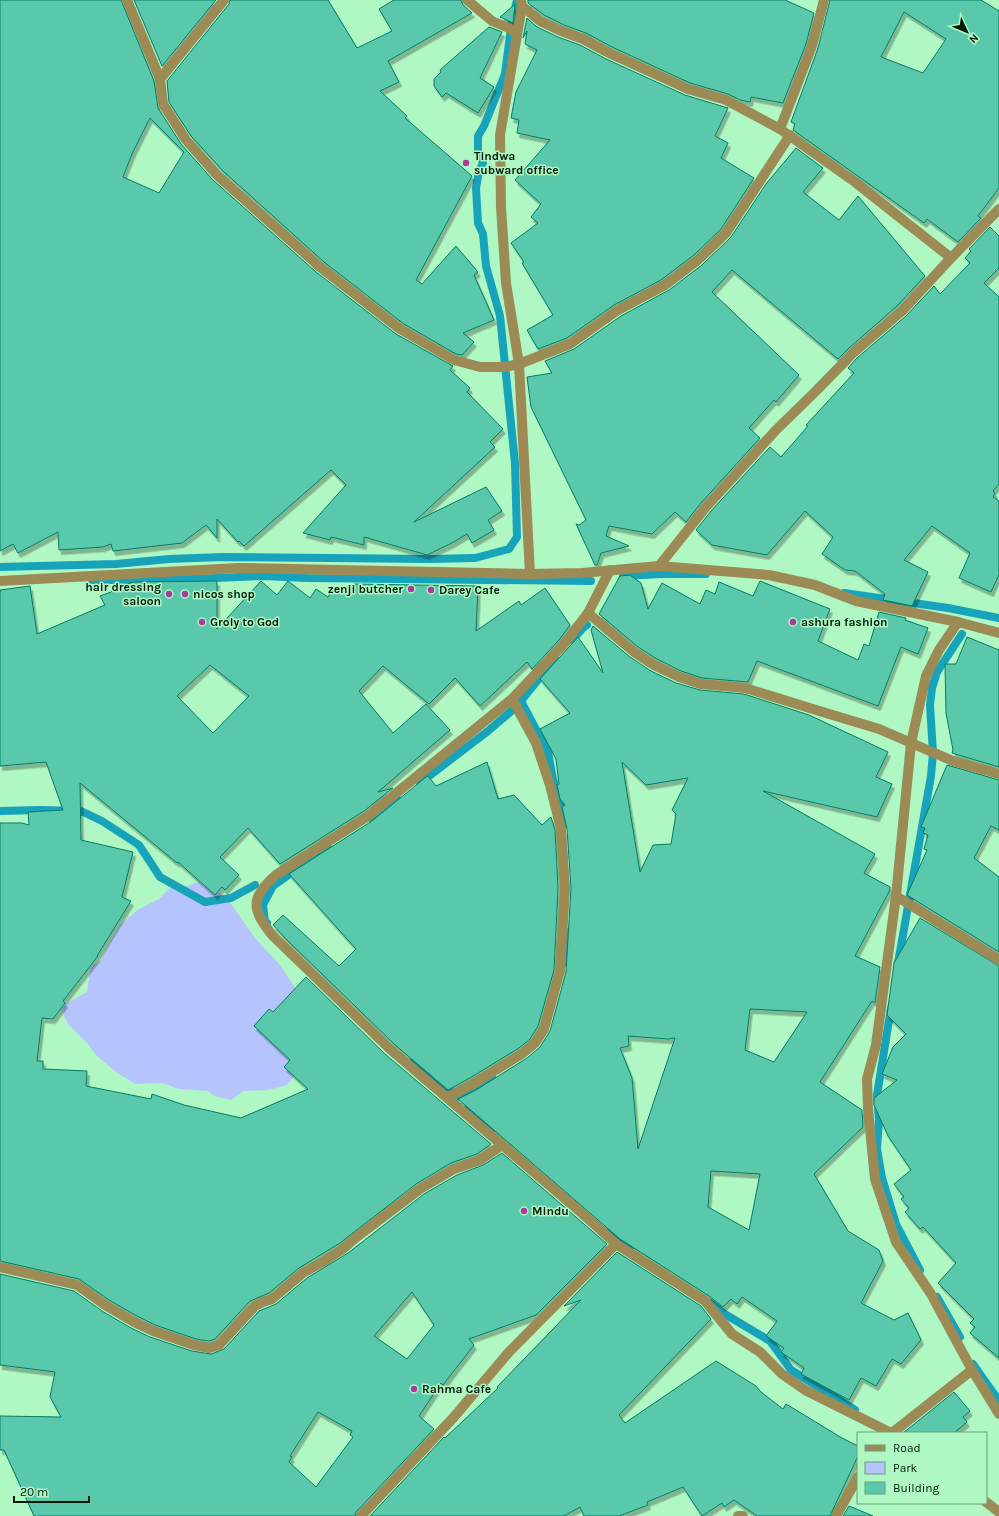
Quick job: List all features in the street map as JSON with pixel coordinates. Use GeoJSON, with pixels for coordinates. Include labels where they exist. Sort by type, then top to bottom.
{"type":"FeatureCollection","features":[{"type":"Feature","properties":{"kind":"street"},"geometry":{"type":"LineString","coordinates":[[127,0],[160,80],[163,104],[186,140],[218,176],[320,267],[400,329],[454,360],[480,367],[505,367],[519,364],[570,344],[618,310],[665,284],[698,260],[726,233],[790,136]]}},
{"type":"Feature","properties":{"kind":"street"},"geometry":{"type":"LineString","coordinates":[[160,80],[224,0]]}},
{"type":"Feature","properties":{"kind":"street"},"geometry":{"type":"LineString","coordinates":[[467,0],[492,21],[511,29],[517,34]]}},
{"type":"Feature","properties":{"kind":"street"},"geometry":{"type":"LineString","coordinates":[[780,129],[812,46],[824,0]]}},
{"type":"Feature","properties":{"kind":"street"},"geometry":{"type":"LineString","coordinates":[[521,3],[500,135],[501,207],[506,283],[519,364],[530,574]]}},
{"type":"Feature","properties":{"kind":"street"},"geometry":{"type":"LineString","coordinates":[[521,3],[540,21],[583,39],[609,53],[688,89],[726,100],[780,129],[856,182],[951,258]]}},
{"type":"Feature","properties":{"kind":"street"},"geometry":{"type":"LineString","coordinates":[[659,566],[706,508],[776,430],[853,353],[902,311],[999,209]]}},
{"type":"Feature","properties":{"kind":"street"},"geometry":{"type":"LineString","coordinates":[[0,581],[238,568],[530,574],[582,573],[659,566],[768,575],[815,585],[856,601],[958,622],[999,633]]}},
{"type":"Feature","properties":{"kind":"street"},"geometry":{"type":"LineString","coordinates":[[610,570],[588,612],[564,644],[512,699],[368,816],[276,875],[262,887],[256,905],[257,914],[282,946],[390,1049],[448,1097],[616,1244],[705,1301],[732,1334],[760,1352],[792,1382],[887,1432],[972,1370]]}},
{"type":"Feature","properties":{"kind":"street"},"geometry":{"type":"LineString","coordinates":[[588,612],[634,652],[654,665],[679,678],[701,684],[745,688],[879,729],[953,761],[999,774]]}},
{"type":"Feature","properties":{"kind":"street"},"geometry":{"type":"LineString","coordinates":[[958,622],[939,650],[926,676],[911,743],[896,896],[876,1045],[867,1079],[868,1109],[876,1179],[896,1242],[930,1294],[972,1370],[999,1414]]}},
{"type":"Feature","properties":{"kind":"street"},"geometry":{"type":"LineString","coordinates":[[448,1097],[473,1084],[523,1053],[536,1043],[544,1030],[560,971],[565,888],[560,829],[550,785],[536,743],[512,699]]}},
{"type":"Feature","properties":{"kind":"street"},"geometry":{"type":"LineString","coordinates":[[896,896],[999,960]]}},
{"type":"Feature","properties":{"kind":"street"},"geometry":{"type":"LineString","coordinates":[[0,1267],[77,1285],[105,1305],[134,1322],[153,1331],[209,1348],[218,1345],[255,1306],[272,1299],[303,1273],[344,1248],[360,1234],[420,1189],[454,1169],[480,1160],[502,1145]]}},
{"type":"Feature","properties":{"kind":"street"},"geometry":{"type":"LineString","coordinates":[[361,1516],[454,1417],[510,1352],[616,1244]]}},
{"type":"Feature","properties":{"kind":"street"},"geometry":{"type":"LineString","coordinates":[[836,1516],[857,1479]]}},
{"type":"Feature","properties":{"kind":"street"},"geometry":{"type":"LineString","coordinates":[[987,1503],[999,1512]]}},
{"type":"Feature","properties":{"kind":"street"},"geometry":{"type":"LineString","coordinates":[[738,1516],[743,1516]]}},
{"type":"Feature","properties":{"kind":"green space"},"geometry":{"type":"Polygon","coordinates":[[[201,881],[212,885],[231,904],[255,938],[279,964],[319,1023],[318,1047],[287,1085],[268,1090],[244,1091],[231,1100],[214,1096],[208,1091],[179,1089],[162,1083],[135,1084],[116,1072],[97,1056],[87,1043],[68,1024],[60,1007],[87,992],[91,966],[101,961],[120,925],[139,909],[159,899],[171,887],[187,886],[201,881]]]}},
{"type":"Feature","properties":{"kind":"building"},"geometry":{"type":"Polygon","coordinates":[[[0,0],[121,0],[154,81],[158,108],[181,144],[213,180],[316,272],[396,334],[453,366],[450,370],[470,388],[467,392],[503,429],[490,442],[495,447],[414,522],[486,487],[502,511],[488,520],[494,530],[472,543],[467,534],[427,555],[364,537],[364,545],[331,537],[330,540],[303,533],[346,485],[331,470],[244,546],[239,541],[238,542],[217,519],[217,538],[206,525],[182,543],[113,551],[111,544],[103,547],[59,550],[58,532],[18,553],[13,544],[0,551],[0,0]],[[150,118],[132,154],[123,177],[159,193],[184,152],[150,118]]]}},
{"type":"Feature","properties":{"kind":"building"},"geometry":{"type":"Polygon","coordinates":[[[134,0],[216,0],[162,66],[134,0]]]}},
{"type":"Feature","properties":{"kind":"building"},"geometry":{"type":"Polygon","coordinates":[[[230,0],[328,0],[357,48],[392,31],[379,9],[394,0],[461,0],[463,5],[472,13],[388,61],[399,82],[380,91],[407,116],[405,118],[472,176],[416,280],[422,284],[456,246],[478,272],[474,275],[494,320],[463,333],[474,342],[462,355],[456,354],[404,324],[324,262],[223,171],[191,136],[169,102],[167,81],[229,4],[230,0]]]}},
{"type":"Feature","properties":{"kind":"building"},"geometry":{"type":"Polygon","coordinates":[[[528,0],[785,0],[814,13],[806,44],[783,103],[751,97],[750,102],[690,83],[612,47],[586,33],[564,25],[544,15],[528,3],[528,0]]]}},
{"type":"Feature","properties":{"kind":"building"},"geometry":{"type":"Polygon","coordinates":[[[830,0],[981,0],[999,11],[999,188],[978,216],[981,218],[958,242],[927,219],[924,223],[793,130],[795,124],[791,122],[818,48],[830,0]],[[904,12],[881,57],[923,73],[946,39],[904,12]]]}},
{"type":"Feature","properties":{"kind":"building"},"geometry":{"type":"Polygon","coordinates":[[[515,4],[513,23],[500,17],[505,13],[515,4]]]}},
{"type":"Feature","properties":{"kind":"building"},"geometry":{"type":"Polygon","coordinates":[[[527,18],[537,27],[580,45],[606,59],[685,95],[728,108],[715,136],[728,143],[721,158],[754,178],[721,229],[694,255],[661,280],[614,305],[567,338],[538,349],[527,330],[553,315],[522,263],[524,262],[511,243],[538,223],[531,217],[541,204],[515,180],[550,140],[517,133],[519,120],[511,118],[516,92],[537,50],[525,44],[527,31],[523,38],[527,18]]]}},
{"type":"Feature","properties":{"kind":"building"},"geometry":{"type":"Polygon","coordinates":[[[489,27],[502,32],[480,78],[494,87],[478,113],[446,93],[442,97],[434,86],[434,79],[441,72],[440,70],[489,27]]]}},
{"type":"Feature","properties":{"kind":"building"},"geometry":{"type":"Polygon","coordinates":[[[796,148],[823,168],[803,192],[839,220],[858,196],[925,276],[897,306],[838,359],[732,270],[712,292],[799,375],[776,402],[774,400],[749,428],[760,438],[701,503],[686,522],[675,512],[652,534],[609,526],[606,536],[629,546],[601,553],[597,565],[595,565],[576,524],[579,525],[586,520],[531,407],[527,377],[552,373],[545,361],[574,349],[621,316],[669,290],[702,265],[731,237],[766,184],[796,148]]]}},
{"type":"Feature","properties":{"kind":"building"},"geometry":{"type":"Polygon","coordinates":[[[990,227],[999,236],[999,268],[984,283],[999,297],[999,484],[993,491],[995,493],[993,497],[999,501],[999,575],[991,592],[959,578],[970,553],[932,526],[904,560],[928,572],[912,606],[883,600],[885,594],[855,571],[845,570],[822,554],[833,537],[805,511],[767,555],[712,545],[696,530],[711,511],[770,447],[781,457],[808,426],[806,425],[854,373],[848,368],[857,358],[906,316],[934,286],[940,294],[970,263],[965,258],[971,251],[969,249],[990,227]]]}},
{"type":"Feature","properties":{"kind":"building"},"geometry":{"type":"Polygon","coordinates":[[[630,575],[641,583],[648,609],[662,583],[700,604],[706,590],[715,594],[719,582],[753,596],[760,581],[830,609],[818,641],[858,660],[864,644],[869,646],[879,612],[906,618],[905,620],[928,628],[918,654],[901,647],[878,706],[757,661],[748,682],[702,678],[681,671],[657,659],[638,647],[599,614],[620,576],[630,575]]]}},
{"type":"Feature","properties":{"kind":"building"},"geometry":{"type":"Polygon","coordinates":[[[217,581],[217,629],[261,581],[277,595],[288,581],[310,598],[316,589],[328,597],[333,587],[355,587],[354,584],[478,586],[476,631],[519,601],[521,605],[545,588],[570,625],[559,640],[532,669],[527,662],[480,706],[455,678],[429,704],[383,666],[359,691],[393,733],[426,704],[450,730],[378,792],[393,788],[364,811],[280,864],[248,828],[220,857],[239,875],[225,890],[222,887],[215,895],[178,862],[177,863],[80,783],[81,840],[133,852],[122,897],[131,901],[98,956],[63,1001],[65,1003],[53,1019],[42,1018],[37,1061],[43,1061],[43,1069],[87,1071],[86,1086],[151,1099],[152,1094],[184,1105],[241,1118],[308,1089],[284,1067],[290,1060],[254,1026],[269,1009],[273,1012],[306,977],[385,1054],[491,1144],[477,1154],[451,1163],[416,1184],[340,1243],[299,1268],[269,1293],[250,1301],[215,1339],[209,1341],[196,1339],[155,1325],[109,1300],[79,1279],[0,1261],[0,823],[22,823],[29,825],[28,812],[63,810],[46,762],[0,766],[0,590],[30,586],[37,634],[105,605],[100,596],[119,589],[118,586],[134,582],[217,581]],[[210,665],[177,696],[213,733],[249,696],[210,665]]]}},
{"type":"Feature","properties":{"kind":"building"},"geometry":{"type":"Polygon","coordinates":[[[593,626],[630,657],[651,671],[676,683],[700,690],[744,694],[809,715],[888,752],[876,777],[892,784],[877,817],[763,791],[875,854],[864,873],[890,887],[890,890],[855,956],[880,967],[875,1003],[872,1001],[820,1082],[862,1110],[863,1127],[814,1174],[848,1231],[879,1250],[883,1261],[861,1303],[894,1320],[908,1313],[921,1340],[901,1364],[892,1359],[876,1386],[861,1378],[849,1400],[801,1374],[804,1368],[781,1352],[784,1348],[766,1336],[777,1321],[742,1297],[737,1304],[731,1299],[723,1307],[709,1296],[620,1239],[458,1099],[476,1090],[527,1058],[540,1047],[550,1031],[566,972],[571,888],[567,829],[562,807],[565,805],[560,799],[557,785],[559,784],[556,759],[540,729],[570,713],[540,679],[578,637],[603,673],[591,630],[593,626]],[[622,762],[640,872],[653,845],[671,844],[676,814],[672,810],[688,778],[646,785],[622,762]],[[750,1009],[745,1050],[774,1062],[807,1012],[750,1009]],[[628,1036],[629,1046],[620,1048],[632,1078],[638,1149],[675,1038],[668,1039],[628,1036]],[[711,1171],[708,1207],[749,1230],[760,1174],[711,1171]]]}},
{"type":"Feature","properties":{"kind":"building"},"geometry":{"type":"Polygon","coordinates":[[[967,637],[999,650],[999,767],[952,753],[953,750],[946,713],[945,664],[956,664],[967,637]]]}},
{"type":"Feature","properties":{"kind":"building"},"geometry":{"type":"Polygon","coordinates":[[[487,762],[498,799],[514,795],[542,825],[551,817],[555,830],[558,888],[554,970],[538,1026],[530,1039],[519,1048],[448,1090],[394,1044],[273,925],[283,915],[339,966],[356,949],[289,874],[372,821],[426,777],[428,776],[436,786],[487,762]]]}},
{"type":"Feature","properties":{"kind":"building"},"geometry":{"type":"Polygon","coordinates":[[[947,765],[999,780],[999,830],[991,826],[974,858],[999,877],[999,952],[907,895],[927,850],[924,849],[928,835],[923,833],[925,828],[921,827],[947,765]]]}},
{"type":"Feature","properties":{"kind":"building"},"geometry":{"type":"Polygon","coordinates":[[[920,918],[999,966],[999,1358],[970,1333],[975,1327],[970,1323],[974,1319],[938,1283],[956,1263],[923,1227],[920,1229],[905,1212],[909,1208],[901,1199],[904,1197],[894,1184],[911,1170],[888,1136],[874,1105],[874,1098],[897,1080],[882,1074],[893,1047],[906,1034],[887,1015],[894,963],[920,918]]]}},
{"type":"Feature","properties":{"kind":"building"},"geometry":{"type":"Polygon","coordinates":[[[502,1153],[607,1244],[536,1315],[469,1339],[474,1345],[443,1385],[441,1383],[419,1416],[434,1429],[356,1512],[355,1516],[34,1516],[4,1450],[0,1450],[0,1416],[61,1417],[50,1397],[55,1372],[0,1365],[0,1274],[74,1291],[102,1311],[150,1337],[192,1351],[211,1354],[224,1349],[259,1311],[276,1304],[307,1278],[348,1253],[424,1194],[457,1175],[483,1165],[502,1153]],[[412,1292],[374,1336],[407,1359],[434,1325],[412,1292]],[[318,1412],[290,1456],[292,1457],[289,1462],[316,1487],[353,1437],[350,1435],[352,1431],[318,1412]]]}},
{"type":"Feature","properties":{"kind":"building"},"geometry":{"type":"Polygon","coordinates":[[[617,1252],[701,1306],[711,1319],[619,1415],[625,1423],[716,1361],[756,1386],[761,1392],[783,1409],[786,1404],[857,1446],[857,1458],[830,1516],[757,1516],[734,1500],[724,1507],[722,1503],[702,1516],[683,1487],[647,1502],[648,1505],[619,1516],[584,1516],[580,1507],[564,1516],[370,1516],[444,1437],[445,1438],[498,1388],[497,1387],[581,1300],[564,1306],[617,1252]]]}},
{"type":"Feature","properties":{"kind":"building"},"geometry":{"type":"Polygon","coordinates":[[[954,1392],[970,1411],[963,1417],[967,1422],[955,1432],[904,1432],[954,1392]]]}},
{"type":"Feature","properties":{"kind":"building"},"geometry":{"type":"Polygon","coordinates":[[[849,1506],[873,1516],[843,1516],[849,1506]]]}},
{"type":"Feature","properties":{"kind":"waterway"},"geometry":{"type":"LineString","coordinates":[[0,567],[116,564],[169,559],[222,557],[475,558],[509,549],[517,537],[515,463],[500,316],[486,266],[483,234],[478,223],[476,188],[479,171],[483,163],[478,152],[478,136],[484,126],[505,74],[512,20],[517,0]]}},
{"type":"Feature","properties":{"kind":"waterway"},"geometry":{"type":"LineString","coordinates":[[623,576],[706,574]]}},
{"type":"Feature","properties":{"kind":"waterway"},"geometry":{"type":"LineString","coordinates":[[92,580],[170,580],[262,576],[307,578],[591,581]]}},
{"type":"Feature","properties":{"kind":"waterway"},"geometry":{"type":"LineString","coordinates":[[844,593],[948,608],[999,618]]}},
{"type":"Feature","properties":{"kind":"waterway"},"geometry":{"type":"LineString","coordinates":[[572,640],[587,625]]}},
{"type":"Feature","properties":{"kind":"waterway"},"geometry":{"type":"LineString","coordinates":[[898,963],[931,776],[933,753],[930,705],[932,688],[937,672],[962,634]]}},
{"type":"Feature","properties":{"kind":"waterway"},"geometry":{"type":"LineString","coordinates":[[420,783],[488,731],[516,707],[555,659]]}},
{"type":"Feature","properties":{"kind":"waterway"},"geometry":{"type":"LineString","coordinates":[[521,701],[548,752],[553,779],[560,800],[564,824]]}},
{"type":"Feature","properties":{"kind":"waterway"},"geometry":{"type":"LineString","coordinates":[[371,818],[398,800]]}},
{"type":"Feature","properties":{"kind":"waterway"},"geometry":{"type":"LineString","coordinates":[[0,811],[81,811],[102,821],[139,845],[160,877],[205,902],[231,898],[255,885]]}},
{"type":"Feature","properties":{"kind":"waterway"},"geometry":{"type":"LineString","coordinates":[[267,923],[265,922],[263,905],[273,886],[328,847]]}},
{"type":"Feature","properties":{"kind":"waterway"},"geometry":{"type":"LineString","coordinates":[[563,964],[566,953],[567,932]]}},
{"type":"Feature","properties":{"kind":"waterway"},"geometry":{"type":"LineString","coordinates":[[891,1008],[877,1095],[879,1120],[877,1149],[882,1178],[896,1224],[920,1270]]}},
{"type":"Feature","properties":{"kind":"waterway"},"geometry":{"type":"LineString","coordinates":[[413,1062],[457,1097]]}},
{"type":"Feature","properties":{"kind":"waterway"},"geometry":{"type":"LineString","coordinates":[[463,1098],[492,1077]]}},
{"type":"Feature","properties":{"kind":"waterway"},"geometry":{"type":"LineString","coordinates":[[469,1107],[491,1130]]}},
{"type":"Feature","properties":{"kind":"waterway"},"geometry":{"type":"LineString","coordinates":[[609,1232],[630,1248]]}},
{"type":"Feature","properties":{"kind":"waterway"},"geometry":{"type":"LineString","coordinates":[[937,1297],[960,1337]]}},
{"type":"Feature","properties":{"kind":"waterway"},"geometry":{"type":"LineString","coordinates":[[710,1303],[723,1313],[770,1341],[791,1370],[855,1410]]}},
{"type":"Feature","properties":{"kind":"waterway"},"geometry":{"type":"LineString","coordinates":[[973,1364],[999,1401]]}},
{"type":"Feature","properties":{"kind":"place","name":"Tindwa subward office"},"geometry":{"type":"Point","coordinates":[466,163]}},
{"type":"Feature","properties":{"kind":"place","name":"zenji butcher"},"geometry":{"type":"Point","coordinates":[411,589]}},
{"type":"Feature","properties":{"kind":"place","name":"Darey Cafe"},"geometry":{"type":"Point","coordinates":[431,590]}},
{"type":"Feature","properties":{"kind":"place","name":"hair dressing saloon"},"geometry":{"type":"Point","coordinates":[169,594]}},
{"type":"Feature","properties":{"kind":"place","name":"nicos shop"},"geometry":{"type":"Point","coordinates":[185,594]}},
{"type":"Feature","properties":{"kind":"place","name":"Groly to God"},"geometry":{"type":"Point","coordinates":[202,622]}},
{"type":"Feature","properties":{"kind":"place","name":"ashura fashion"},"geometry":{"type":"Point","coordinates":[793,622]}},
{"type":"Feature","properties":{"kind":"place","name":"Mindu"},"geometry":{"type":"Point","coordinates":[524,1211]}},
{"type":"Feature","properties":{"kind":"place","name":"Rahma Cafe"},"geometry":{"type":"Point","coordinates":[414,1389]}}]}
